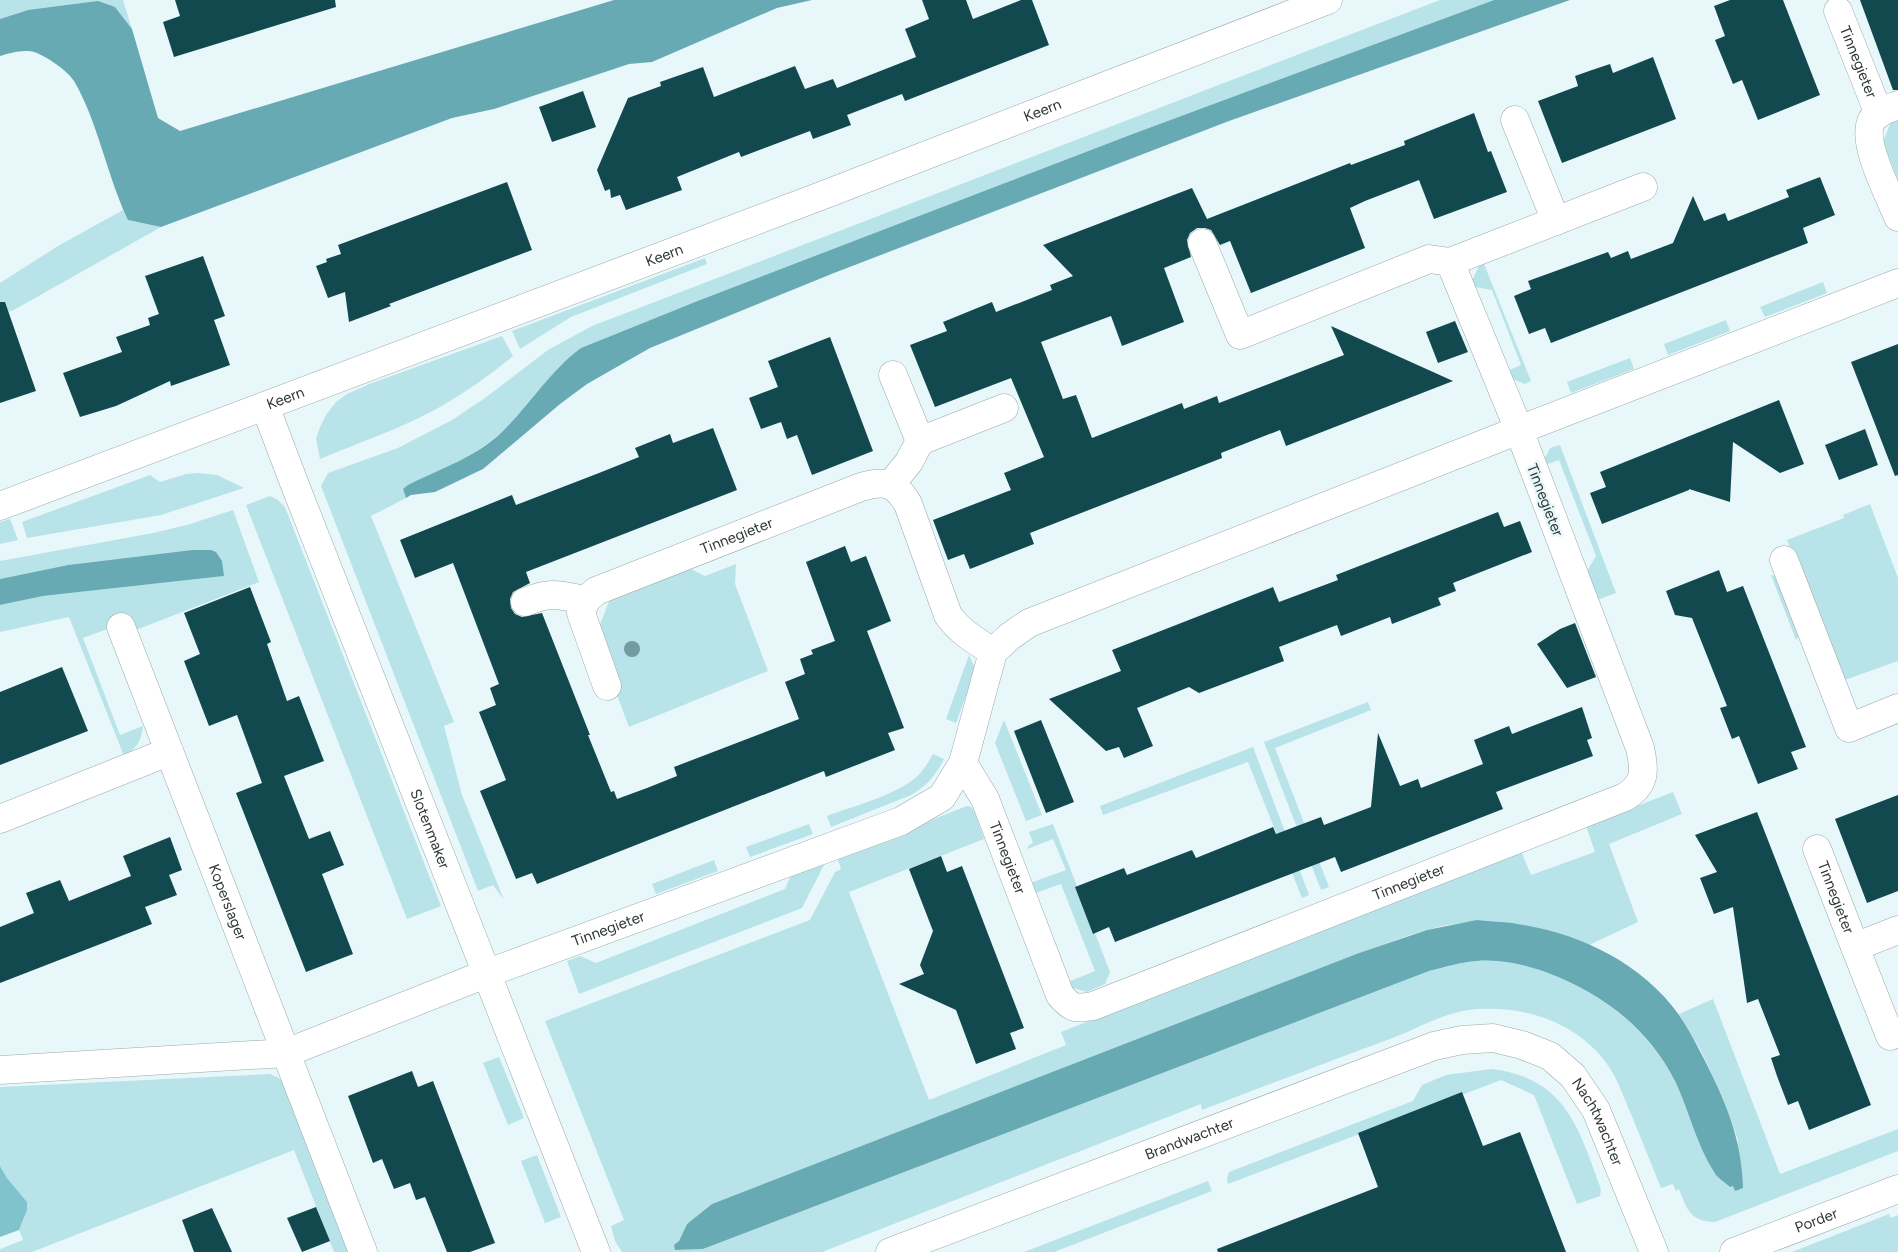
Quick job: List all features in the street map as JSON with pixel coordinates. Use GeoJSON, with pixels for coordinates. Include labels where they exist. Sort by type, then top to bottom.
{"type":"FeatureCollection","features":[{"type":"Feature","properties":{"kind":"street","name":"Keern"},"geometry":{"type":"LineString","coordinates":[[0,506],[803,202],[1328,0]]}},
{"type":"Feature","properties":{"kind":"street","name":"Tinnegieter"},"geometry":{"type":"LineString","coordinates":[[1838,11],[1889,109],[1873,118],[1869,131],[1869,146],[1898,217]]}},
{"type":"Feature","properties":{"kind":"street"},"geometry":{"type":"LineString","coordinates":[[1515,120],[1556,221]]}},
{"type":"Feature","properties":{"kind":"street"},"geometry":{"type":"LineString","coordinates":[[1202,242],[1240,335],[1429,259],[1450,262],[1643,187]]}},
{"type":"Feature","properties":{"kind":"street","name":"Tinnegieter"},"geometry":{"type":"LineString","coordinates":[[963,763],[985,799],[1060,995],[1069,1006],[1079,1008],[1093,1006],[1626,797],[1635,791],[1642,780],[1643,764],[1640,748],[1519,430],[1450,262]]}},
{"type":"Feature","properties":{"kind":"street"},"geometry":{"type":"LineString","coordinates":[[1004,408],[920,441],[909,462],[891,484],[901,493],[908,504],[948,615],[956,627],[993,652],[1009,637],[1029,623],[1898,283]]}},
{"type":"Feature","properties":{"kind":"street"},"geometry":{"type":"LineString","coordinates":[[893,375],[920,441]]}},
{"type":"Feature","properties":{"kind":"street","name":"Slotenmaker"},"geometry":{"type":"LineString","coordinates":[[265,406],[596,1252]]}},
{"type":"Feature","properties":{"kind":"street","name":"Tinnegieter"},"geometry":{"type":"LineString","coordinates":[[586,600],[596,591],[861,487],[876,482],[891,484]]}},
{"type":"Feature","properties":{"kind":"street"},"geometry":{"type":"LineString","coordinates":[[1784,560],[1850,728],[1898,708]]}},
{"type":"Feature","properties":{"kind":"street"},"geometry":{"type":"LineString","coordinates":[[525,602],[542,595],[553,594],[586,600],[581,613],[607,686]]}},
{"type":"Feature","properties":{"kind":"street","name":"Koperslager"},"geometry":{"type":"LineString","coordinates":[[121,627],[363,1252]]}},
{"type":"Feature","properties":{"kind":"street","name":"Tinnegieter"},"geometry":{"type":"LineString","coordinates":[[488,974],[902,821],[942,797],[963,763],[993,652]]}},
{"type":"Feature","properties":{"kind":"street"},"geometry":{"type":"LineString","coordinates":[[0,818],[168,752]]}},
{"type":"Feature","properties":{"kind":"street","name":"Tinnegieter"},"geometry":{"type":"LineString","coordinates":[[1817,849],[1890,1036]]}},
{"type":"Feature","properties":{"kind":"street","name":"Tinnegieter"},"geometry":{"type":"LineString","coordinates":[[1855,947],[1898,930]]}},
{"type":"Feature","properties":{"kind":"street"},"geometry":{"type":"LineString","coordinates":[[0,1070],[286,1053],[488,974]]}},
{"type":"Feature","properties":{"kind":"street","name":"Brandwachter"},"geometry":{"type":"LineString","coordinates":[[890,1252],[1434,1046],[1462,1040],[1493,1038]]}},
{"type":"Feature","properties":{"kind":"street","name":"Nachtwachter"},"geometry":{"type":"LineString","coordinates":[[1493,1038],[1522,1045],[1550,1056],[1573,1076],[1596,1110],[1654,1252]]}},
{"type":"Feature","properties":{"kind":"street","name":"Porder"},"geometry":{"type":"LineString","coordinates":[[1734,1252],[1898,1189]]}},
{"type":"Feature","properties":{"kind":"shaded area"},"geometry":{"type":"Polygon","coordinates":[[[0,0],[123,0],[132,29],[115,7],[28,10],[0,19],[0,0]]]}},
{"type":"Feature","properties":{"kind":"shaded area"},"geometry":{"type":"Polygon","coordinates":[[[614,0],[812,0],[777,8],[652,62],[629,64],[494,109],[452,118],[161,227],[128,220],[90,114],[71,77],[56,64],[34,52],[21,51],[0,56],[0,19],[28,10],[98,1],[115,7],[132,29],[158,118],[180,131],[614,0]]]}},
{"type":"Feature","properties":{"kind":"shaded area"},"geometry":{"type":"Polygon","coordinates":[[[1440,0],[1494,0],[1130,135],[700,300],[581,348],[550,377],[512,422],[491,441],[454,464],[403,489],[406,498],[371,516],[454,722],[444,726],[462,795],[504,900],[493,885],[478,891],[321,486],[328,473],[398,448],[452,420],[485,398],[548,350],[592,326],[1440,0]]]}},
{"type":"Feature","properties":{"kind":"shaded area"},"geometry":{"type":"Polygon","coordinates":[[[1494,0],[1570,0],[1229,121],[834,273],[650,348],[587,384],[560,404],[483,469],[435,492],[411,495],[406,498],[403,489],[408,485],[459,461],[495,439],[560,366],[581,348],[700,300],[1130,135],[1494,0]]]}},
{"type":"Feature","properties":{"kind":"shaded area"},"geometry":{"type":"Polygon","coordinates":[[[1898,117],[1898,180],[1883,142],[1892,119],[1898,117]]]}},
{"type":"Feature","properties":{"kind":"shaded area"},"geometry":{"type":"Polygon","coordinates":[[[123,210],[128,220],[161,227],[12,311],[2,312],[0,309],[0,283],[58,246],[123,210]]]}},
{"type":"Feature","properties":{"kind":"shaded area"},"geometry":{"type":"Polygon","coordinates":[[[705,258],[707,264],[571,317],[520,349],[512,331],[705,258]]]}},
{"type":"Feature","properties":{"kind":"shaded area"},"geometry":{"type":"Polygon","coordinates":[[[1482,259],[1531,381],[1525,384],[1510,378],[1507,371],[1521,365],[1492,290],[1475,287],[1472,281],[1482,259]]]}},
{"type":"Feature","properties":{"kind":"shaded area"},"geometry":{"type":"Polygon","coordinates":[[[1823,282],[1827,293],[1765,317],[1760,307],[1823,282]]]}},
{"type":"Feature","properties":{"kind":"shaded area"},"geometry":{"type":"Polygon","coordinates":[[[1726,320],[1730,331],[1668,355],[1664,344],[1726,320]]]}},
{"type":"Feature","properties":{"kind":"shaded area"},"geometry":{"type":"Polygon","coordinates":[[[502,336],[513,356],[487,377],[440,407],[411,422],[320,459],[316,439],[320,427],[336,402],[347,394],[372,383],[502,336]]]}},
{"type":"Feature","properties":{"kind":"shaded area"},"geometry":{"type":"Polygon","coordinates":[[[1630,358],[1634,369],[1571,393],[1567,382],[1630,358]]]}},
{"type":"Feature","properties":{"kind":"shaded area"},"geometry":{"type":"Polygon","coordinates":[[[1560,445],[1616,593],[1597,600],[1586,573],[1596,556],[1559,460],[1545,465],[1544,460],[1550,448],[1560,445]]]}},
{"type":"Feature","properties":{"kind":"shaded area"},"geometry":{"type":"Polygon","coordinates":[[[186,474],[217,475],[244,488],[161,515],[27,538],[22,522],[150,475],[160,482],[186,474]]]}},
{"type":"Feature","properties":{"kind":"shaded area"},"geometry":{"type":"Polygon","coordinates":[[[270,496],[278,500],[285,507],[441,906],[407,919],[246,505],[270,496]]]}},
{"type":"Feature","properties":{"kind":"shaded area"},"geometry":{"type":"Polygon","coordinates":[[[1870,504],[1898,578],[1898,661],[1842,681],[1787,540],[1844,518],[1843,515],[1870,504]]]}},
{"type":"Feature","properties":{"kind":"shaded area"},"geometry":{"type":"Polygon","coordinates":[[[233,510],[259,582],[136,630],[132,620],[83,638],[120,735],[143,726],[138,744],[124,756],[69,617],[0,632],[0,605],[43,596],[224,576],[221,562],[211,550],[192,550],[68,565],[0,579],[0,561],[153,533],[187,525],[233,510]]]}},
{"type":"Feature","properties":{"kind":"shaded area"},"geometry":{"type":"Polygon","coordinates":[[[10,519],[18,540],[0,544],[0,522],[10,519]]]}},
{"type":"Feature","properties":{"kind":"shaded area"},"geometry":{"type":"Polygon","coordinates":[[[192,550],[211,550],[216,552],[222,561],[224,576],[43,596],[0,605],[0,579],[68,565],[192,550]]]}},
{"type":"Feature","properties":{"kind":"shaded area"},"geometry":{"type":"Polygon","coordinates":[[[736,564],[735,584],[768,671],[629,727],[617,695],[599,627],[610,599],[689,568],[705,576],[736,564]]]}},
{"type":"Feature","properties":{"kind":"shaded area"},"geometry":{"type":"Polygon","coordinates":[[[1771,575],[1784,578],[1804,629],[1796,640],[1771,575]]]}},
{"type":"Feature","properties":{"kind":"shaded area"},"geometry":{"type":"Polygon","coordinates":[[[969,655],[974,666],[974,674],[956,723],[946,719],[969,655]]]}},
{"type":"Feature","properties":{"kind":"shaded area"},"geometry":{"type":"Polygon","coordinates":[[[1368,702],[1371,710],[1275,748],[1329,887],[1321,890],[1264,742],[1368,702]]]}},
{"type":"Feature","properties":{"kind":"shaded area"},"geometry":{"type":"Polygon","coordinates":[[[1004,720],[1042,815],[1026,821],[995,743],[1004,720]]]}},
{"type":"Feature","properties":{"kind":"shaded area"},"geometry":{"type":"Polygon","coordinates":[[[1253,747],[1309,895],[1302,898],[1248,762],[1103,815],[1100,806],[1253,747]]]}},
{"type":"Feature","properties":{"kind":"shaded area"},"geometry":{"type":"Polygon","coordinates":[[[933,754],[944,759],[930,780],[917,792],[831,827],[827,816],[895,791],[920,774],[933,754]]]}},
{"type":"Feature","properties":{"kind":"shaded area"},"geometry":{"type":"Polygon","coordinates":[[[1673,792],[1682,814],[1609,844],[1638,922],[1589,945],[1529,927],[1489,922],[1448,925],[1410,935],[1359,953],[712,1204],[687,1224],[675,1250],[703,1249],[1429,971],[1477,961],[1522,965],[1548,973],[1587,991],[1622,1015],[1637,1029],[1664,1062],[1675,1081],[1697,1139],[1708,1161],[1715,1174],[1730,1187],[1738,1140],[1723,1098],[1700,1049],[1679,1014],[1713,999],[1780,1174],[1898,1129],[1898,1151],[1715,1222],[1695,1217],[1684,1203],[1679,1189],[1676,1191],[1673,1184],[1661,1188],[1616,1079],[1609,1066],[1592,1047],[1579,1036],[1548,1019],[1515,1010],[1480,1009],[1445,1016],[1390,1039],[1202,1110],[1201,1104],[822,1252],[622,1252],[615,1241],[611,1226],[624,1220],[545,1021],[810,920],[835,872],[841,869],[837,857],[967,806],[971,807],[974,811],[984,839],[849,892],[929,1100],[1066,1045],[1061,1032],[1521,851],[1531,875],[1595,852],[1586,826],[1673,792]]]}},
{"type":"Feature","properties":{"kind":"shaded area"},"geometry":{"type":"Polygon","coordinates":[[[809,824],[813,834],[750,857],[746,847],[809,824]]]}},
{"type":"Feature","properties":{"kind":"shaded area"},"geometry":{"type":"Polygon","coordinates":[[[1053,824],[1110,972],[1105,984],[1087,992],[1070,987],[1068,982],[1095,971],[1061,884],[1033,894],[1030,883],[1066,870],[1053,839],[1027,849],[1033,843],[1029,832],[1053,824]]]}},
{"type":"Feature","properties":{"kind":"shaded area"},"geometry":{"type":"Polygon","coordinates":[[[714,860],[718,871],[656,894],[652,884],[714,860]]]}},
{"type":"Feature","properties":{"kind":"shaded area"},"geometry":{"type":"Polygon","coordinates":[[[826,861],[802,908],[579,994],[567,961],[580,956],[596,963],[785,889],[791,875],[826,861]]]}},
{"type":"Feature","properties":{"kind":"shaded area"},"geometry":{"type":"Polygon","coordinates":[[[1477,920],[1540,928],[1586,943],[1628,966],[1647,980],[1664,997],[1679,1015],[1693,1037],[1724,1102],[1734,1130],[1740,1158],[1743,1188],[1735,1191],[1733,1186],[1730,1187],[1715,1174],[1697,1139],[1675,1081],[1664,1062],[1652,1045],[1622,1015],[1587,991],[1548,973],[1513,963],[1477,961],[1429,971],[703,1249],[675,1250],[674,1245],[679,1241],[687,1224],[712,1204],[1359,953],[1427,930],[1477,920]]]}},
{"type":"Feature","properties":{"kind":"shaded area"},"geometry":{"type":"Polygon","coordinates":[[[499,1057],[524,1118],[508,1125],[483,1063],[499,1057]]]}},
{"type":"Feature","properties":{"kind":"shaded area"},"geometry":{"type":"Polygon","coordinates":[[[1491,1069],[1516,1074],[1536,1083],[1553,1094],[1566,1109],[1585,1146],[1601,1189],[1600,1196],[1577,1204],[1534,1095],[1501,1080],[1228,1184],[1229,1172],[1413,1101],[1422,1085],[1446,1075],[1491,1069]]]}},
{"type":"Feature","properties":{"kind":"shaded area"},"geometry":{"type":"Polygon","coordinates":[[[270,1074],[279,1078],[284,1084],[349,1252],[334,1252],[294,1150],[32,1252],[0,1252],[0,1249],[23,1240],[19,1230],[27,1210],[27,1202],[7,1178],[0,1166],[0,1087],[270,1074]]]}},
{"type":"Feature","properties":{"kind":"shaded area"},"geometry":{"type":"Polygon","coordinates":[[[537,1155],[561,1217],[545,1223],[521,1161],[537,1155]]]}},
{"type":"Feature","properties":{"kind":"shaded area"},"geometry":{"type":"Polygon","coordinates":[[[0,1166],[7,1178],[27,1202],[27,1210],[19,1230],[0,1237],[0,1166]]]}},
{"type":"Feature","properties":{"kind":"shaded area"},"geometry":{"type":"Polygon","coordinates":[[[1208,1181],[1212,1191],[1054,1252],[1024,1252],[1208,1181]]]}},
{"type":"Feature","properties":{"kind":"shaded area"},"geometry":{"type":"Polygon","coordinates":[[[1889,1214],[1891,1218],[1898,1215],[1898,1252],[1792,1252],[1889,1214]]]}},
{"type":"Feature","properties":{"kind":"building"},"geometry":{"type":"Polygon","coordinates":[[[175,0],[335,0],[336,7],[174,57],[163,22],[180,16],[175,0]]]}},
{"type":"Feature","properties":{"kind":"building"},"geometry":{"type":"Polygon","coordinates":[[[922,0],[966,0],[973,19],[1021,0],[1032,0],[1049,45],[905,101],[902,94],[847,115],[851,125],[813,139],[810,131],[741,157],[739,152],[677,177],[682,190],[626,210],[620,195],[611,198],[610,189],[605,191],[597,170],[628,98],[661,86],[660,82],[703,67],[714,97],[795,66],[805,89],[833,79],[837,88],[916,57],[905,29],[929,19],[922,0]]]}},
{"type":"Feature","properties":{"kind":"building"},"geometry":{"type":"Polygon","coordinates":[[[1730,0],[1783,0],[1820,95],[1758,120],[1742,80],[1733,84],[1715,40],[1725,36],[1714,6],[1730,0]]]}},
{"type":"Feature","properties":{"kind":"building"},"geometry":{"type":"Polygon","coordinates":[[[1860,0],[1898,0],[1898,90],[1893,90],[1860,0]]]}},
{"type":"Feature","properties":{"kind":"building"},"geometry":{"type":"Polygon","coordinates":[[[1653,57],[1676,119],[1562,163],[1538,101],[1578,86],[1575,76],[1610,64],[1613,73],[1653,57]]]}},
{"type":"Feature","properties":{"kind":"building"},"geometry":{"type":"Polygon","coordinates":[[[583,91],[596,127],[552,142],[539,107],[583,91]]]}},
{"type":"Feature","properties":{"kind":"building"},"geometry":{"type":"Polygon","coordinates":[[[1474,113],[1488,152],[1491,151],[1507,192],[1434,219],[1419,180],[1365,201],[1350,208],[1365,248],[1251,293],[1230,241],[1220,245],[1211,230],[1197,228],[1190,233],[1187,240],[1191,257],[1164,268],[1184,322],[1122,346],[1111,316],[1041,342],[1063,399],[1076,395],[1092,438],[1182,403],[1184,409],[1217,396],[1219,403],[1344,355],[1331,326],[1453,381],[1286,446],[1280,430],[1221,453],[1222,458],[1030,533],[1034,544],[970,569],[964,554],[948,560],[933,520],[1011,490],[1004,473],[1044,457],[1011,378],[935,407],[910,345],[947,331],[943,322],[992,302],[996,312],[1052,290],[1050,285],[1073,276],[1043,245],[1192,188],[1207,219],[1350,163],[1351,165],[1405,145],[1404,141],[1474,113]]]}},
{"type":"Feature","properties":{"kind":"building"},"geometry":{"type":"Polygon","coordinates":[[[1820,177],[1835,215],[1803,228],[1808,243],[1551,343],[1545,328],[1529,334],[1514,296],[1531,289],[1528,281],[1608,252],[1611,258],[1628,251],[1631,259],[1673,243],[1693,196],[1704,221],[1725,213],[1728,221],[1789,197],[1786,190],[1820,177]]]}},
{"type":"Feature","properties":{"kind":"building"},"geometry":{"type":"Polygon","coordinates":[[[507,182],[532,250],[389,304],[391,306],[349,322],[345,292],[328,298],[316,266],[327,262],[326,259],[341,254],[338,245],[507,182]]]}},
{"type":"Feature","properties":{"kind":"building"},"geometry":{"type":"Polygon","coordinates":[[[203,256],[225,316],[214,320],[230,365],[171,386],[170,381],[116,406],[80,417],[63,373],[122,352],[116,337],[150,325],[148,318],[159,314],[145,276],[203,256]]]}},
{"type":"Feature","properties":{"kind":"building"},"geometry":{"type":"Polygon","coordinates":[[[0,302],[5,302],[36,391],[0,403],[0,302]]]}},
{"type":"Feature","properties":{"kind":"building"},"geometry":{"type":"Polygon","coordinates":[[[1455,321],[1468,352],[1438,363],[1426,332],[1455,321]]]}},
{"type":"Feature","properties":{"kind":"building"},"geometry":{"type":"Polygon","coordinates":[[[830,337],[873,451],[812,475],[797,435],[787,439],[781,422],[761,429],[749,398],[778,387],[768,361],[830,337]]]}},
{"type":"Feature","properties":{"kind":"building"},"geometry":{"type":"Polygon","coordinates":[[[1898,344],[1898,475],[1895,476],[1851,362],[1898,344]]]}},
{"type":"Feature","properties":{"kind":"building"},"geometry":{"type":"Polygon","coordinates":[[[1779,400],[1804,464],[1780,473],[1733,442],[1730,502],[1689,489],[1602,524],[1590,493],[1606,487],[1600,472],[1779,400]]]}},
{"type":"Feature","properties":{"kind":"building"},"geometry":{"type":"Polygon","coordinates":[[[713,428],[737,490],[526,572],[530,583],[513,592],[510,599],[511,608],[515,614],[522,617],[542,613],[611,792],[614,791],[617,799],[647,788],[677,776],[674,767],[799,719],[785,682],[805,674],[800,659],[813,654],[811,650],[835,641],[806,562],[845,546],[851,562],[866,556],[891,621],[867,631],[904,728],[888,733],[895,750],[826,777],[824,771],[537,884],[532,873],[516,879],[480,791],[506,780],[479,712],[496,705],[490,688],[499,684],[453,563],[415,578],[400,540],[512,495],[516,505],[599,473],[639,457],[635,448],[670,434],[673,443],[713,428]]]}},
{"type":"Feature","properties":{"kind":"building"},"geometry":{"type":"Polygon","coordinates":[[[1865,429],[1878,465],[1839,480],[1825,445],[1865,429]]]}},
{"type":"Feature","properties":{"kind":"building"},"geometry":{"type":"Polygon","coordinates":[[[1498,512],[1504,527],[1520,521],[1532,552],[1453,583],[1456,591],[1438,598],[1441,605],[1392,624],[1390,617],[1341,636],[1337,625],[1279,647],[1284,661],[1199,693],[1189,687],[1137,708],[1153,746],[1124,758],[1119,747],[1106,751],[1049,699],[1121,671],[1112,650],[1273,587],[1279,602],[1338,580],[1336,575],[1498,512]]]}},
{"type":"Feature","properties":{"kind":"building"},"geometry":{"type":"Polygon","coordinates":[[[1719,570],[1727,592],[1743,586],[1806,747],[1791,752],[1798,769],[1758,784],[1739,736],[1732,739],[1720,708],[1727,706],[1692,618],[1675,615],[1666,591],[1719,570]]]}},
{"type":"Feature","properties":{"kind":"building"},"geometry":{"type":"Polygon","coordinates":[[[250,587],[271,642],[267,644],[287,701],[299,696],[324,761],[284,776],[309,839],[330,831],[344,865],[322,874],[353,954],[306,972],[236,793],[262,783],[237,715],[209,726],[184,661],[200,654],[184,613],[250,587]]]}},
{"type":"Feature","properties":{"kind":"building"},"geometry":{"type":"Polygon","coordinates":[[[1575,623],[1596,677],[1567,688],[1537,644],[1560,629],[1575,623]]]}},
{"type":"Feature","properties":{"kind":"building"},"geometry":{"type":"Polygon","coordinates":[[[62,667],[88,731],[0,765],[0,692],[62,667]]]}},
{"type":"Feature","properties":{"kind":"building"},"geometry":{"type":"Polygon","coordinates":[[[1582,707],[1592,738],[1587,740],[1593,756],[1496,792],[1503,809],[1341,872],[1335,857],[1115,942],[1109,927],[1093,934],[1075,887],[1124,868],[1127,875],[1192,850],[1196,858],[1273,827],[1276,834],[1321,817],[1324,825],[1371,807],[1378,733],[1400,786],[1418,779],[1421,788],[1483,764],[1474,740],[1509,726],[1512,734],[1582,707]]]}},
{"type":"Feature","properties":{"kind":"building"},"geometry":{"type":"Polygon","coordinates":[[[1041,720],[1074,802],[1046,813],[1014,731],[1041,720]]]}},
{"type":"Feature","properties":{"kind":"building"},"geometry":{"type":"Polygon","coordinates":[[[1898,795],[1898,891],[1867,903],[1835,819],[1898,795]]]}},
{"type":"Feature","properties":{"kind":"building"},"geometry":{"type":"Polygon","coordinates":[[[1757,812],[1871,1105],[1809,1130],[1798,1101],[1788,1105],[1771,1058],[1780,1055],[1758,999],[1747,1003],[1733,907],[1714,914],[1700,878],[1717,872],[1695,835],[1757,812]]]}},
{"type":"Feature","properties":{"kind":"building"},"geometry":{"type":"Polygon","coordinates":[[[170,837],[182,870],[169,875],[177,895],[145,907],[152,924],[0,983],[0,927],[34,913],[26,893],[60,880],[69,901],[131,876],[123,856],[170,837]]]}},
{"type":"Feature","properties":{"kind":"building"},"geometry":{"type":"Polygon","coordinates":[[[941,856],[947,872],[962,866],[1024,1028],[1010,1033],[1016,1049],[976,1064],[956,1010],[899,984],[924,974],[920,965],[933,931],[909,869],[941,856]]]}},
{"type":"Feature","properties":{"kind":"building"},"geometry":{"type":"Polygon","coordinates":[[[412,1071],[418,1087],[433,1081],[495,1243],[470,1252],[447,1252],[425,1197],[416,1200],[410,1183],[394,1189],[382,1159],[373,1163],[348,1096],[412,1071]]]}},
{"type":"Feature","properties":{"kind":"building"},"geometry":{"type":"Polygon","coordinates":[[[1462,1092],[1483,1146],[1520,1132],[1566,1252],[1218,1252],[1217,1249],[1378,1187],[1358,1133],[1462,1092]]]}},
{"type":"Feature","properties":{"kind":"building"},"geometry":{"type":"Polygon","coordinates":[[[316,1207],[330,1241],[302,1252],[287,1218],[316,1207]]]}},
{"type":"Feature","properties":{"kind":"building"},"geometry":{"type":"Polygon","coordinates":[[[212,1208],[232,1252],[194,1252],[182,1220],[212,1208]]]}}]}
